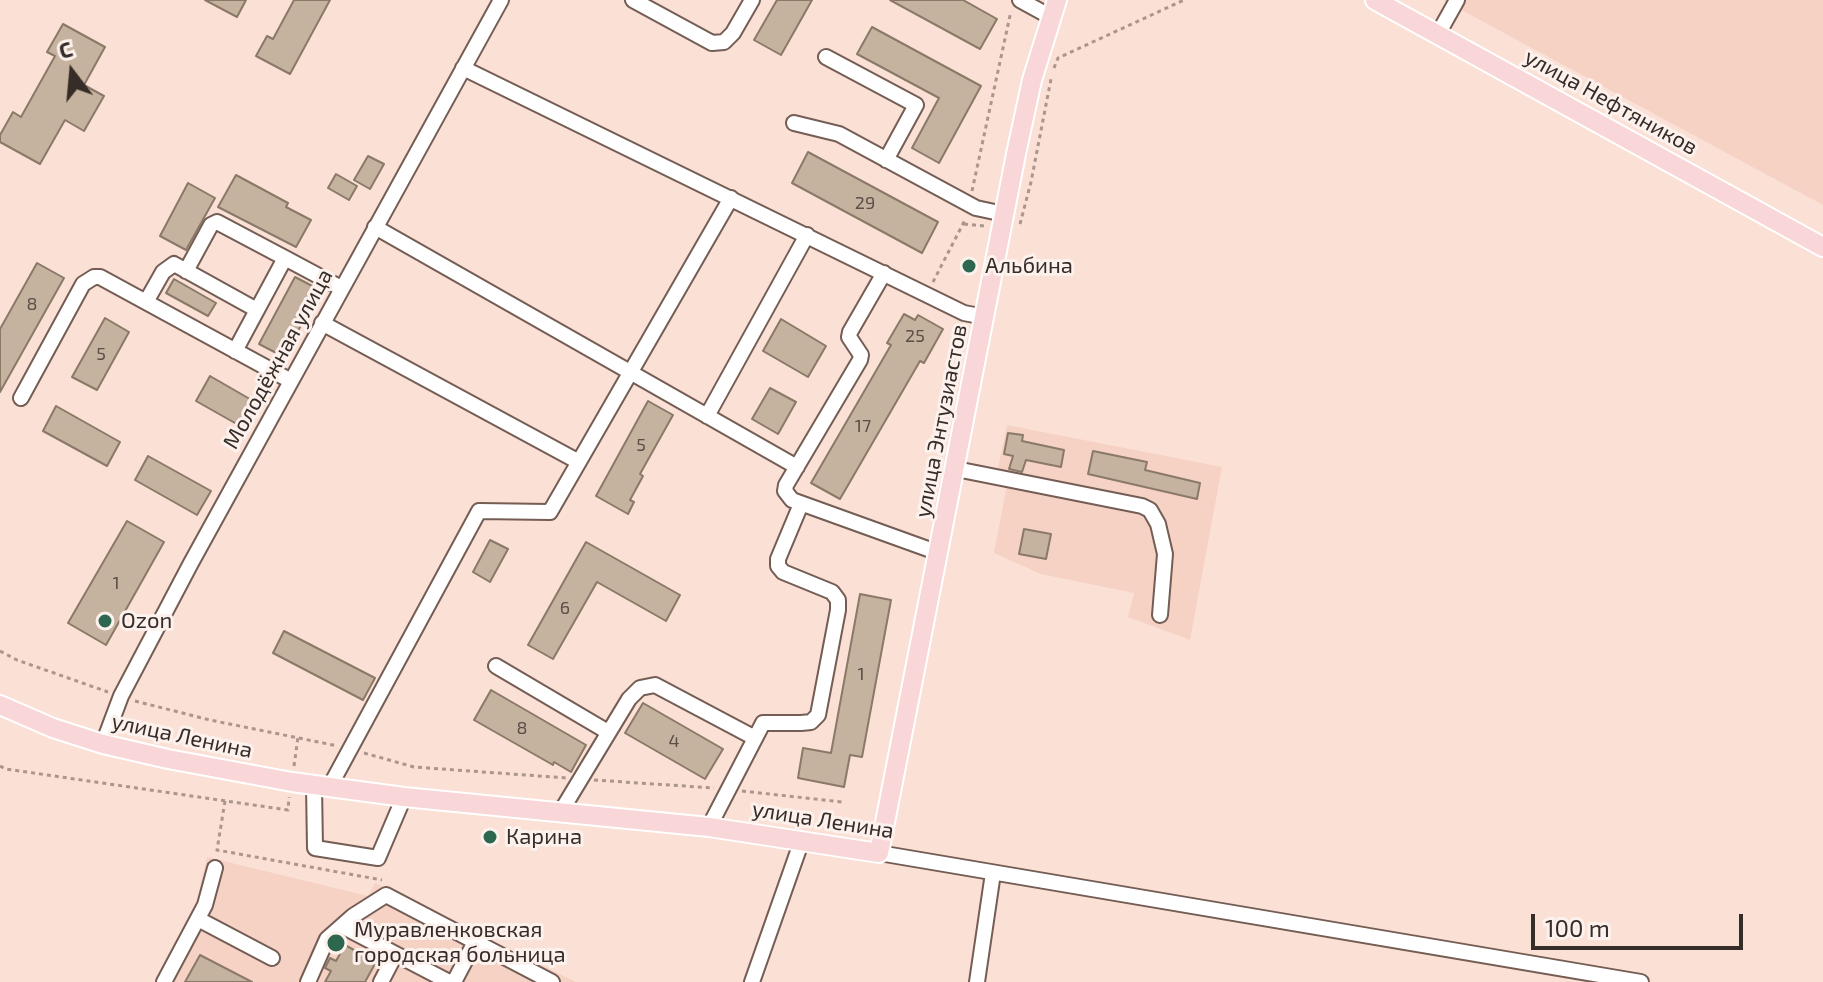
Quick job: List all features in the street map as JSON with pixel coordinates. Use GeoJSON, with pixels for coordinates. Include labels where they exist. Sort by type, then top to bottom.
{"type":"FeatureCollection","features":[{"type":"Feature","properties":{"kind":"main road","name":"улица Нефтяников"},"geometry":{"type":"LineString","coordinates":[[1375,0],[1823,247]]}},
{"type":"Feature","properties":{"kind":"main road","name":"улица Энтузиастов"},"geometry":{"type":"LineString","coordinates":[[879,853],[1032,80],[1054,8]]}},
{"type":"Feature","properties":{"kind":"main road","name":"улица Ленина"},"geometry":{"type":"LineString","coordinates":[[0,705],[53,728],[103,744],[322,787],[709,827],[879,853]]}},
{"type":"Feature","properties":{"kind":"street","name":"Молодёжная улица"},"geometry":{"type":"LineString","coordinates":[[103,744],[121,696],[341,288],[501,0]]}},
{"type":"Feature","properties":{"kind":"street"},"geometry":{"type":"LineString","coordinates":[[633,0],[712,43],[724,42],[733,33],[752,0]]}},
{"type":"Feature","properties":{"kind":"street"},"geometry":{"type":"LineString","coordinates":[[1438,34],[1457,0]]}},
{"type":"Feature","properties":{"kind":"street"},"geometry":{"type":"LineString","coordinates":[[1016,4],[1054,8]]}},
{"type":"Feature","properties":{"kind":"street"},"geometry":{"type":"LineString","coordinates":[[826,57],[916,105],[886,160]]}},
{"type":"Feature","properties":{"kind":"street"},"geometry":{"type":"LineString","coordinates":[[463,68],[964,313],[985,317]]}},
{"type":"Feature","properties":{"kind":"street"},"geometry":{"type":"LineString","coordinates":[[794,123],[839,134],[1003,221]]}},
{"type":"Feature","properties":{"kind":"street"},"geometry":{"type":"LineString","coordinates":[[404,797],[378,858],[315,848],[322,787],[349,749],[479,511],[550,512],[731,198]]}},
{"type":"Feature","properties":{"kind":"street"},"geometry":{"type":"LineString","coordinates":[[186,271],[211,225],[217,222],[341,288]]}},
{"type":"Feature","properties":{"kind":"street"},"geometry":{"type":"LineString","coordinates":[[375,227],[797,467]]}},
{"type":"Feature","properties":{"kind":"street"},"geometry":{"type":"LineString","coordinates":[[707,416],[807,235]]}},
{"type":"Feature","properties":{"kind":"street"},"geometry":{"type":"LineString","coordinates":[[235,351],[285,258]]}},
{"type":"Feature","properties":{"kind":"street"},"geometry":{"type":"LineString","coordinates":[[146,302],[166,268],[174,264],[257,310]]}},
{"type":"Feature","properties":{"kind":"street"},"geometry":{"type":"LineString","coordinates":[[884,273],[850,332],[849,337],[861,355],[860,360],[785,491],[792,500],[801,504],[939,553]]}},
{"type":"Feature","properties":{"kind":"street"},"geometry":{"type":"LineString","coordinates":[[21,398],[83,284],[88,279],[100,277],[291,381]]}},
{"type":"Feature","properties":{"kind":"street"},"geometry":{"type":"LineString","coordinates":[[322,323],[579,462]]}},
{"type":"Feature","properties":{"kind":"street"},"geometry":{"type":"LineString","coordinates":[[956,469],[1150,510],[1158,524],[1165,554],[1160,615]]}},
{"type":"Feature","properties":{"kind":"street"},"geometry":{"type":"LineString","coordinates":[[709,827],[763,723],[811,722],[818,715],[838,600],[832,592],[783,572],[778,566],[778,559],[801,504]]}},
{"type":"Feature","properties":{"kind":"street"},"geometry":{"type":"LineString","coordinates":[[496,666],[608,732]]}},
{"type":"Feature","properties":{"kind":"street"},"geometry":{"type":"LineString","coordinates":[[560,813],[629,699],[640,688],[655,685],[755,738]]}},
{"type":"Feature","properties":{"kind":"street"},"geometry":{"type":"LineString","coordinates":[[752,982],[802,840]]}},
{"type":"Feature","properties":{"kind":"street","name":"улица Ленина"},"geometry":{"type":"LineString","coordinates":[[879,853],[1641,982]]}},
{"type":"Feature","properties":{"kind":"street"},"geometry":{"type":"LineString","coordinates":[[164,982],[205,905],[215,868]]}},
{"type":"Feature","properties":{"kind":"street"},"geometry":{"type":"LineString","coordinates":[[977,982],[993,873]]}},
{"type":"Feature","properties":{"kind":"street"},"geometry":{"type":"LineString","coordinates":[[308,982],[327,939],[369,904],[386,895],[552,982]]}},
{"type":"Feature","properties":{"kind":"street"},"geometry":{"type":"LineString","coordinates":[[198,919],[272,958]]}},
{"type":"Feature","properties":{"kind":"street"},"geometry":{"type":"LineString","coordinates":[[342,926],[451,982],[475,942]]}},
{"type":"Feature","properties":{"kind":"street"},"geometry":{"type":"LineString","coordinates":[[381,982],[395,955]]}},
{"type":"Feature","properties":{"kind":"path"},"geometry":{"type":"LineString","coordinates":[[964,224],[1003,221],[1018,229],[1031,182],[1052,72],[1058,58],[1184,0]]}},
{"type":"Feature","properties":{"kind":"path"},"geometry":{"type":"LineString","coordinates":[[927,294],[964,224],[1016,4]]}},
{"type":"Feature","properties":{"kind":"path"},"geometry":{"type":"LineString","coordinates":[[0,651],[17,660],[121,696],[414,767],[729,789],[842,802]]}},
{"type":"Feature","properties":{"kind":"path"},"geometry":{"type":"LineString","coordinates":[[0,766],[225,801],[217,850],[382,880]]}},
{"type":"Feature","properties":{"kind":"shaded area"},"geometry":{"type":"Polygon","coordinates":[[[1443,0],[1823,0],[1823,205],[1443,0]]]}},
{"type":"Feature","properties":{"kind":"shaded area"},"geometry":{"type":"Polygon","coordinates":[[[1007,425],[1222,467],[1190,640],[1128,617],[1134,593],[1041,574],[994,553],[1007,485],[995,482],[1007,425]]]}},
{"type":"Feature","properties":{"kind":"shaded area","name":"Муравленковская городская больница"},"geometry":{"type":"Polygon","coordinates":[[[207,857],[368,896],[375,883],[576,982],[155,982],[196,904],[207,857]]]}},
{"type":"Feature","properties":{"kind":"building"},"geometry":{"type":"Polygon","coordinates":[[[205,0],[246,0],[237,17],[205,0]]]}},
{"type":"Feature","properties":{"kind":"building"},"geometry":{"type":"Polygon","coordinates":[[[294,0],[330,0],[290,74],[256,56],[267,36],[273,39],[294,0]]]}},
{"type":"Feature","properties":{"kind":"building"},"geometry":{"type":"Polygon","coordinates":[[[777,0],[812,0],[781,55],[754,40],[777,0]]]}},
{"type":"Feature","properties":{"kind":"building"},"geometry":{"type":"Polygon","coordinates":[[[890,0],[963,0],[997,19],[980,49],[890,0]]]}},
{"type":"Feature","properties":{"kind":"building"},"geometry":{"type":"Polygon","coordinates":[[[63,24],[105,47],[84,85],[104,96],[84,131],[65,120],[40,164],[0,142],[0,135],[13,112],[21,117],[55,56],[47,52],[63,24]]]}},
{"type":"Feature","properties":{"kind":"building"},"geometry":{"type":"Polygon","coordinates":[[[872,27],[981,86],[939,163],[912,148],[939,98],[857,54],[872,27]]]}},
{"type":"Feature","properties":{"kind":"building"},"geometry":{"type":"Polygon","coordinates":[[[808,152],[938,222],[922,253],[792,183],[808,152]]]}},
{"type":"Feature","properties":{"kind":"building"},"geometry":{"type":"Polygon","coordinates":[[[368,156],[384,164],[370,189],[354,180],[368,156]]]}},
{"type":"Feature","properties":{"kind":"building"},"geometry":{"type":"Polygon","coordinates":[[[336,174],[357,186],[349,200],[328,188],[336,174]]]}},
{"type":"Feature","properties":{"kind":"building"},"geometry":{"type":"Polygon","coordinates":[[[236,175],[288,203],[286,207],[311,220],[296,247],[218,207],[236,175]]]}},
{"type":"Feature","properties":{"kind":"building"},"geometry":{"type":"Polygon","coordinates":[[[188,183],[215,198],[186,250],[160,236],[188,183]]]}},
{"type":"Feature","properties":{"kind":"building"},"geometry":{"type":"Polygon","coordinates":[[[37,263],[64,278],[0,392],[0,329],[37,263]]]}},
{"type":"Feature","properties":{"kind":"building"},"geometry":{"type":"Polygon","coordinates":[[[295,277],[320,290],[284,357],[259,344],[295,277]]]}},
{"type":"Feature","properties":{"kind":"building"},"geometry":{"type":"Polygon","coordinates":[[[174,279],[216,303],[208,316],[166,293],[174,279]]]}},
{"type":"Feature","properties":{"kind":"building"},"geometry":{"type":"Polygon","coordinates":[[[904,314],[915,320],[918,315],[943,329],[924,363],[920,361],[840,499],[811,483],[891,345],[887,343],[904,314]]]}},
{"type":"Feature","properties":{"kind":"building"},"geometry":{"type":"Polygon","coordinates":[[[105,318],[129,332],[97,390],[72,377],[105,318]]]}},
{"type":"Feature","properties":{"kind":"building"},"geometry":{"type":"Polygon","coordinates":[[[781,319],[826,346],[808,377],[763,351],[781,319]]]}},
{"type":"Feature","properties":{"kind":"building"},"geometry":{"type":"Polygon","coordinates":[[[210,376],[255,402],[242,427],[196,401],[210,376]]]}},
{"type":"Feature","properties":{"kind":"building"},"geometry":{"type":"Polygon","coordinates":[[[770,388],[796,402],[778,434],[752,419],[770,388]]]}},
{"type":"Feature","properties":{"kind":"building"},"geometry":{"type":"Polygon","coordinates":[[[648,401],[673,415],[640,474],[643,476],[630,500],[634,502],[628,514],[596,496],[648,401]]]}},
{"type":"Feature","properties":{"kind":"building"},"geometry":{"type":"Polygon","coordinates":[[[56,406],[120,442],[107,466],[43,431],[56,406]]]}},
{"type":"Feature","properties":{"kind":"building"},"geometry":{"type":"Polygon","coordinates":[[[1008,433],[1023,435],[1022,441],[1064,450],[1061,467],[1026,460],[1022,472],[1009,469],[1013,456],[1004,454],[1008,433]]]}},
{"type":"Feature","properties":{"kind":"building"},"geometry":{"type":"Polygon","coordinates":[[[1093,451],[1147,462],[1145,470],[1200,483],[1197,499],[1088,474],[1093,451]]]}},
{"type":"Feature","properties":{"kind":"building"},"geometry":{"type":"Polygon","coordinates":[[[148,456],[211,491],[197,515],[135,480],[148,456]]]}},
{"type":"Feature","properties":{"kind":"building"},"geometry":{"type":"Polygon","coordinates":[[[127,521],[164,542],[106,645],[68,623],[127,521]]]}},
{"type":"Feature","properties":{"kind":"building"},"geometry":{"type":"Polygon","coordinates":[[[1024,529],[1051,534],[1046,559],[1019,554],[1024,529]]]}},
{"type":"Feature","properties":{"kind":"building"},"geometry":{"type":"Polygon","coordinates":[[[490,540],[508,549],[490,582],[473,572],[490,540]]]}},
{"type":"Feature","properties":{"kind":"building"},"geometry":{"type":"Polygon","coordinates":[[[586,542],[680,595],[666,621],[597,582],[553,659],[528,645],[586,542]]]}},
{"type":"Feature","properties":{"kind":"building"},"geometry":{"type":"Polygon","coordinates":[[[860,594],[891,600],[862,757],[850,755],[844,787],[798,778],[803,748],[831,753],[860,594]]]}},
{"type":"Feature","properties":{"kind":"building"},"geometry":{"type":"Polygon","coordinates":[[[284,631],[375,678],[363,700],[273,653],[284,631]]]}},
{"type":"Feature","properties":{"kind":"building"},"geometry":{"type":"Polygon","coordinates":[[[491,690],[586,745],[571,772],[474,720],[491,690]]]}},
{"type":"Feature","properties":{"kind":"building"},"geometry":{"type":"Polygon","coordinates":[[[643,703],[723,749],[705,779],[625,733],[643,703]]]}},
{"type":"Feature","properties":{"kind":"building"},"geometry":{"type":"Polygon","coordinates":[[[345,945],[376,962],[365,982],[325,982],[331,971],[325,968],[330,958],[336,961],[345,945]]]}},
{"type":"Feature","properties":{"kind":"building"},"geometry":{"type":"Polygon","coordinates":[[[200,955],[252,982],[185,982],[200,955]]]}},
{"type":"Feature","properties":{"kind":"place","name":"Альбина"},"geometry":{"type":"Point","coordinates":[969,266]}},
{"type":"Feature","properties":{"kind":"place","name":"Ozon"},"geometry":{"type":"Point","coordinates":[105,621]}},
{"type":"Feature","properties":{"kind":"place","name":"Карина"},"geometry":{"type":"Point","coordinates":[490,837]}},
{"type":"Feature","properties":{"kind":"place","name":"Муравленковская городская больница"},"geometry":{"type":"Point","coordinates":[336,943]}}]}
